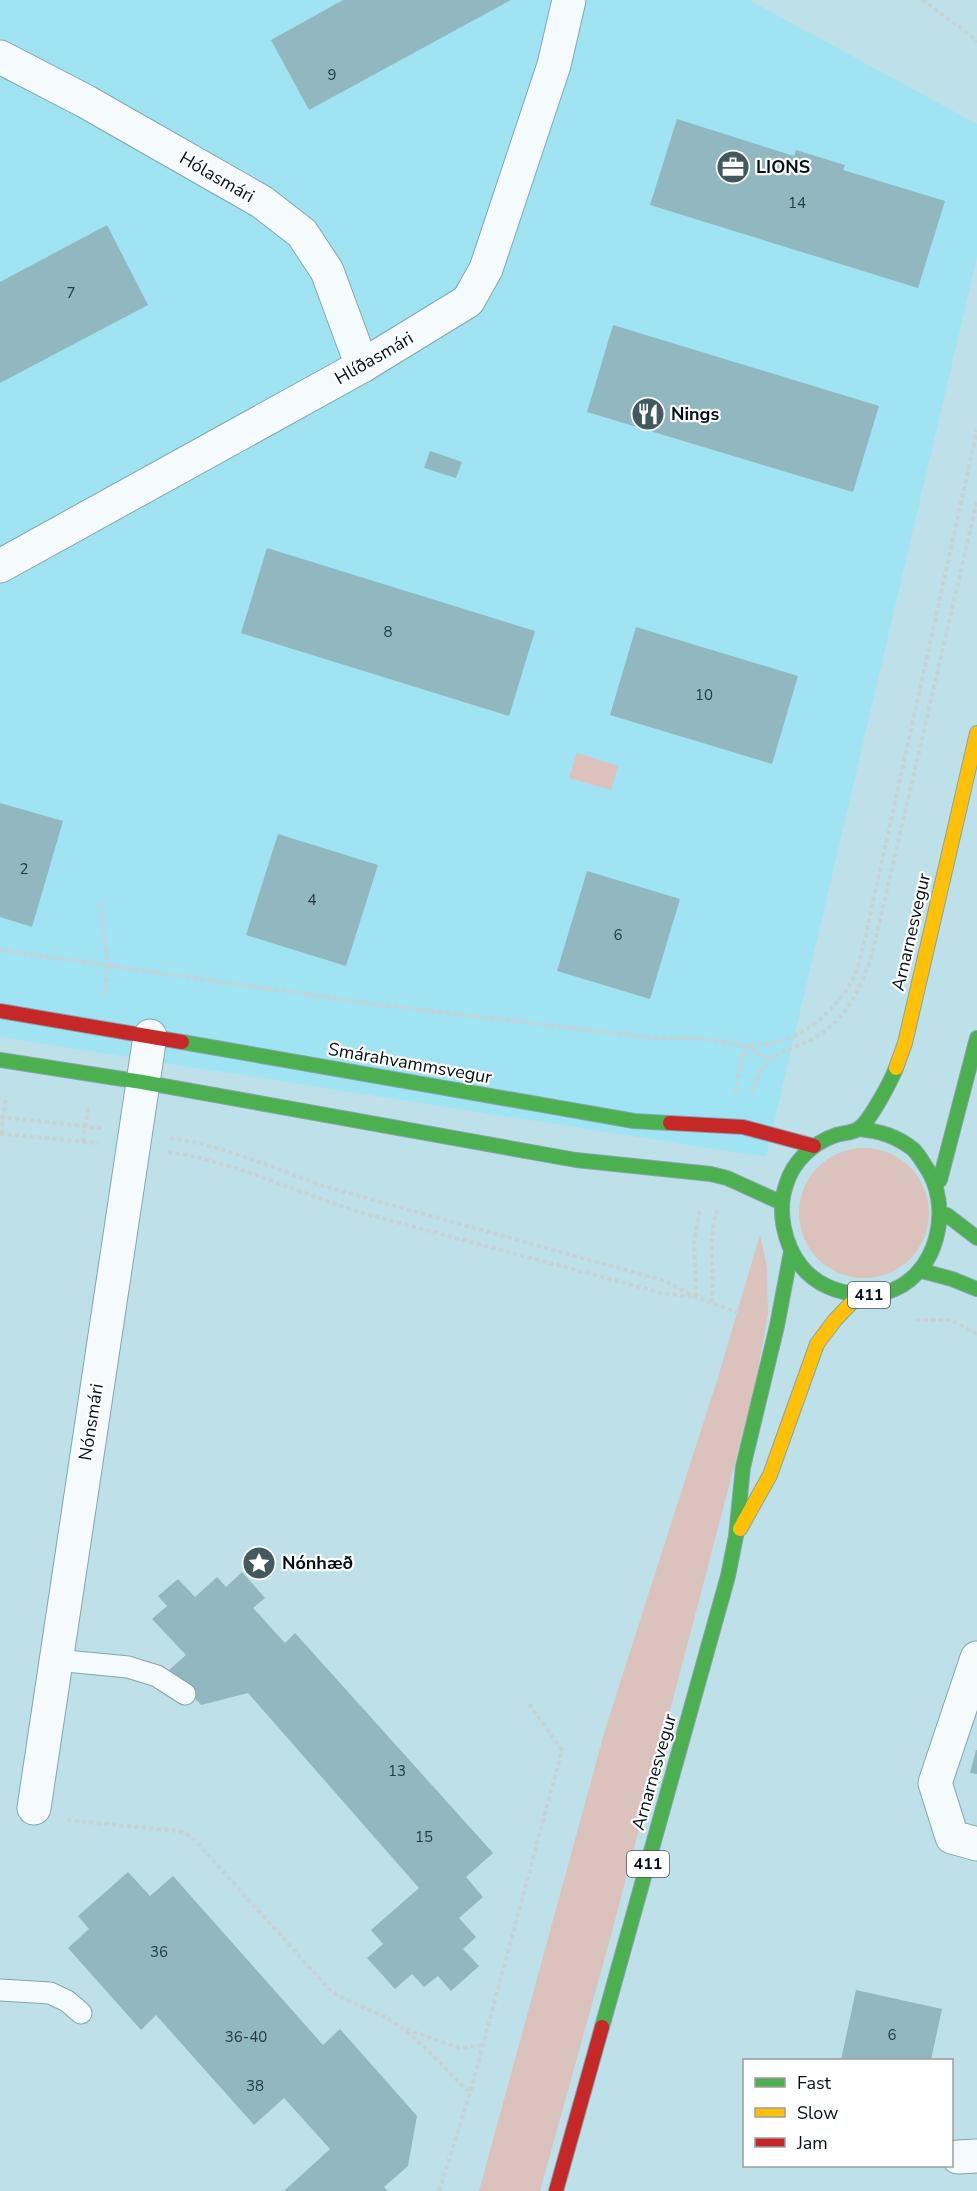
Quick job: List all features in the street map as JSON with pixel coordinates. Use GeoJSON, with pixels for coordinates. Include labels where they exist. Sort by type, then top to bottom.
{"type":"FeatureCollection","features":[{"type":"Feature","properties":{"kind":"main road","name":"Arnarnesvegur"},"geometry":{"type":"LineString","coordinates":[[859,1130],[889,1086],[905,1043],[977,733]]}},
{"type":"Feature","properties":{"kind":"main road","name":"Smárahvammsvegur"},"geometry":{"type":"LineString","coordinates":[[0,1011],[634,1121],[743,1127],[814,1146]]}},
{"type":"Feature","properties":{"kind":"main road","name":"Arnarnesvegur"},"geometry":{"type":"LineString","coordinates":[[940,1180],[977,1038]]}},
{"type":"Feature","properties":{"kind":"main road"},"geometry":{"type":"LineString","coordinates":[[0,1059],[142,1082],[576,1160],[711,1174],[727,1178],[782,1203]]}},
{"type":"Feature","properties":{"kind":"main road","name":"Arnarnesvegur"},"geometry":{"type":"LineString","coordinates":[[859,1130],[884,1132],[907,1142],[927,1158],[940,1180],[945,1197],[946,1215],[944,1236],[935,1255],[922,1271],[904,1285],[882,1293],[859,1295],[839,1292],[819,1283],[803,1269],[791,1252],[783,1228],[782,1203],[787,1181],[798,1161],[814,1146],[835,1134],[859,1130]]}},
{"type":"Feature","properties":{"kind":"main road"},"geometry":{"type":"LineString","coordinates":[[946,1215],[977,1238]]}},
{"type":"Feature","properties":{"kind":"main road","name":"Arnarnesvegur"},"geometry":{"type":"LineString","coordinates":[[556,2191],[728,1576],[736,1536],[743,1467],[777,1326],[791,1252]]}},
{"type":"Feature","properties":{"kind":"main road"},"geometry":{"type":"LineString","coordinates":[[922,1271],[977,1289]]}},
{"type":"Feature","properties":{"kind":"main road","name":"Arnarnesvegur"},"geometry":{"type":"LineString","coordinates":[[736,1536],[755,1506],[770,1475],[817,1344],[835,1320],[859,1295]]}},
{"type":"Feature","properties":{"kind":"street","name":"Hlíðasmári"},"geometry":{"type":"LineString","coordinates":[[0,566],[362,366],[468,301],[486,269],[554,65],[569,0]]}},
{"type":"Feature","properties":{"kind":"street","name":"Hólasmári"},"geometry":{"type":"LineString","coordinates":[[0,57],[85,101],[262,202],[302,233],[327,271],[362,366]]}},
{"type":"Feature","properties":{"kind":"street","name":"Nónsmári"},"geometry":{"type":"LineString","coordinates":[[34,1808],[150,1036]]}},
{"type":"Feature","properties":{"kind":"street"},"geometry":{"type":"LineString","coordinates":[[977,1658],[935,1783],[952,1837],[977,1844]]}},
{"type":"Feature","properties":{"kind":"lane"},"geometry":{"type":"LineString","coordinates":[[56,1660],[128,1667],[157,1676],[185,1694]]}},
{"type":"Feature","properties":{"kind":"lane"},"geometry":{"type":"LineString","coordinates":[[0,1990],[50,1993],[67,2001],[81,2013]]}},
{"type":"Feature","properties":{"kind":"path"},"geometry":{"type":"LineString","coordinates":[[922,0],[977,42]]}},
{"type":"Feature","properties":{"kind":"path"},"geometry":{"type":"LineString","coordinates":[[0,950],[393,1007],[655,1038],[697,1038],[745,1046],[777,1042],[803,1032],[839,1000],[854,977],[863,947],[977,430]]}},
{"type":"Feature","properties":{"kind":"path"},"geometry":{"type":"LineString","coordinates":[[751,1098],[761,1070],[770,1059],[810,1041],[829,1028],[846,1011],[860,988],[872,956],[977,501]]}},
{"type":"Feature","properties":{"kind":"path"},"geometry":{"type":"LineString","coordinates":[[100,903],[108,966],[103,996]]}},
{"type":"Feature","properties":{"kind":"path"},"geometry":{"type":"LineString","coordinates":[[745,1046],[770,1059]]}},
{"type":"Feature","properties":{"kind":"path"},"geometry":{"type":"LineString","coordinates":[[734,1098],[745,1046]]}},
{"type":"Feature","properties":{"kind":"path"},"geometry":{"type":"LineString","coordinates":[[7,1090],[1,1134],[83,1142],[134,1139],[204,1144],[261,1162],[323,1186],[665,1281],[696,1297],[750,1317]]}},
{"type":"Feature","properties":{"kind":"path"},"geometry":{"type":"LineString","coordinates":[[2,1118],[85,1126],[245,1171],[355,1211],[662,1293],[696,1297]]}},
{"type":"Feature","properties":{"kind":"path"},"geometry":{"type":"LineString","coordinates":[[83,1142],[85,1126]]}},
{"type":"Feature","properties":{"kind":"path"},"geometry":{"type":"LineString","coordinates":[[696,1297],[694,1241],[702,1202]]}},
{"type":"Feature","properties":{"kind":"path"},"geometry":{"type":"LineString","coordinates":[[712,1303],[714,1286],[711,1235],[717,1208]]}},
{"type":"Feature","properties":{"kind":"path"},"geometry":{"type":"LineString","coordinates":[[911,1321],[951,1320],[977,1334]]}},
{"type":"Feature","properties":{"kind":"path"},"geometry":{"type":"LineString","coordinates":[[439,2191],[470,2093],[562,1750],[529,1704]]}},
{"type":"Feature","properties":{"kind":"path"},"geometry":{"type":"LineString","coordinates":[[34,1808],[71,1821],[178,1831],[192,1838],[331,1991],[346,2001],[382,2015],[402,2027],[459,2048],[483,2045]]}},
{"type":"Feature","properties":{"kind":"path"},"geometry":{"type":"LineString","coordinates":[[402,2027],[470,2093]]}},
{"type":"Feature","properties":{"kind":"shaded area"},"geometry":{"type":"Polygon","coordinates":[[[0,0],[749,0],[977,124],[977,257],[766,1157],[0,1037],[0,0]]]}},
{"type":"Feature","properties":{"kind":"shaded area"},"geometry":{"type":"Polygon","coordinates":[[[577,753],[618,766],[611,790],[569,778],[577,753]]]}},
{"type":"Feature","properties":{"kind":"shaded area"},"geometry":{"type":"Polygon","coordinates":[[[864,1148],[889,1153],[910,1167],[924,1188],[929,1213],[924,1238],[910,1259],[889,1273],[864,1278],[839,1273],[818,1259],[804,1238],[799,1213],[804,1188],[818,1167],[839,1153],[864,1148]]]}},
{"type":"Feature","properties":{"kind":"shaded area"},"geometry":{"type":"Polygon","coordinates":[[[760,1235],[767,1267],[768,1314],[755,1387],[609,1943],[540,2191],[479,2191],[605,1730],[718,1377],[760,1235]]]}},
{"type":"Feature","properties":{"kind":"building"},"geometry":{"type":"Polygon","coordinates":[[[343,0],[511,0],[309,110],[271,40],[343,0]]]}},
{"type":"Feature","properties":{"kind":"building"},"geometry":{"type":"Polygon","coordinates":[[[677,119],[794,156],[796,150],[845,165],[843,170],[945,201],[918,288],[650,205],[677,119]]]}},
{"type":"Feature","properties":{"kind":"building"},"geometry":{"type":"Polygon","coordinates":[[[107,225],[148,305],[0,383],[0,282],[107,225]]]}},
{"type":"Feature","properties":{"kind":"building"},"geometry":{"type":"Polygon","coordinates":[[[613,325],[879,406],[853,492],[587,412],[613,325]]]}},
{"type":"Feature","properties":{"kind":"building"},"geometry":{"type":"Polygon","coordinates":[[[430,451],[462,462],[456,478],[424,468],[430,451]]]}},
{"type":"Feature","properties":{"kind":"building"},"geometry":{"type":"Polygon","coordinates":[[[267,548],[535,631],[509,716],[241,633],[267,548]]]}},
{"type":"Feature","properties":{"kind":"building"},"geometry":{"type":"Polygon","coordinates":[[[636,627],[798,676],[772,764],[610,715],[636,627]]]}},
{"type":"Feature","properties":{"kind":"building"},"geometry":{"type":"Polygon","coordinates":[[[0,803],[63,821],[32,927],[0,917],[0,803]]]}},
{"type":"Feature","properties":{"kind":"building"},"geometry":{"type":"Polygon","coordinates":[[[278,834],[378,865],[346,966],[246,935],[278,834]]]}},
{"type":"Feature","properties":{"kind":"building"},"geometry":{"type":"Polygon","coordinates":[[[587,871],[680,899],[650,999],[557,971],[587,871]]]}},
{"type":"Feature","properties":{"kind":"building"},"geometry":{"type":"Polygon","coordinates":[[[242,1572],[265,1598],[253,1608],[285,1643],[295,1633],[493,1853],[466,1877],[483,1897],[459,1918],[476,1937],[463,1949],[479,1966],[451,1991],[438,1976],[424,1987],[412,1974],[395,1989],[367,1958],[383,1944],[371,1930],[419,1888],[248,1693],[201,1705],[169,1670],[186,1655],[152,1619],[167,1606],[158,1596],[178,1579],[195,1597],[217,1577],[226,1587],[242,1572]]]}},
{"type":"Feature","properties":{"kind":"building"},"geometry":{"type":"Polygon","coordinates":[[[977,1750],[977,1774],[970,1773],[977,1750]]]}},
{"type":"Feature","properties":{"kind":"building"},"geometry":{"type":"Polygon","coordinates":[[[128,1872],[150,1896],[173,1876],[323,2045],[340,2029],[417,2116],[408,2166],[384,2187],[388,2191],[284,2191],[330,2149],[284,2098],[254,2125],[156,2015],[141,2030],[68,1948],[89,1929],[78,1916],[128,1872]]]}},
{"type":"Feature","properties":{"kind":"building"},"geometry":{"type":"Polygon","coordinates":[[[856,1990],[942,2009],[931,2059],[841,2059],[856,1990]]]}},
{"type":"Feature","properties":{"kind":"traffic: fast"},"geometry":{"type":"LineString","coordinates":[[940,1180],[977,1038]]}},
{"type":"Feature","properties":{"kind":"traffic: fast"},"geometry":{"type":"LineString","coordinates":[[182,1042],[634,1121],[670,1123]]}},
{"type":"Feature","properties":{"kind":"traffic: fast"},"geometry":{"type":"LineString","coordinates":[[0,1060],[142,1082],[576,1160],[711,1174],[727,1178],[782,1203]]}},
{"type":"Feature","properties":{"kind":"traffic: fast"},"geometry":{"type":"LineString","coordinates":[[859,1129],[888,1135],[913,1149],[922,1160],[933,1181],[938,1200],[939,1220],[936,1239],[929,1257],[917,1273],[902,1285],[878,1294],[853,1294],[836,1290],[813,1278],[801,1266],[790,1248],[786,1238],[782,1206],[789,1176],[799,1161],[819,1143],[836,1135],[856,1130],[863,1125],[879,1101],[896,1068]]}},
{"type":"Feature","properties":{"kind":"traffic: fast"},"geometry":{"type":"LineString","coordinates":[[947,1215],[977,1238]]}},
{"type":"Feature","properties":{"kind":"traffic: fast"},"geometry":{"type":"LineString","coordinates":[[602,2027],[728,1576],[736,1536],[743,1467],[777,1326],[791,1252]]}},
{"type":"Feature","properties":{"kind":"traffic: fast"},"geometry":{"type":"LineString","coordinates":[[922,1271],[977,1289]]}},
{"type":"Feature","properties":{"kind":"traffic: slow"},"geometry":{"type":"LineString","coordinates":[[896,1068],[905,1043],[977,733]]}},
{"type":"Feature","properties":{"kind":"traffic: slow"},"geometry":{"type":"LineString","coordinates":[[740,1529],[770,1475],[817,1344],[835,1320],[859,1295]]}},
{"type":"Feature","properties":{"kind":"traffic: jam"},"geometry":{"type":"LineString","coordinates":[[0,1011],[182,1042]]}},
{"type":"Feature","properties":{"kind":"traffic: jam"},"geometry":{"type":"LineString","coordinates":[[670,1123],[743,1127],[814,1146]]}},
{"type":"Feature","properties":{"kind":"traffic: jam"},"geometry":{"type":"LineString","coordinates":[[556,2191],[602,2027]]}},
{"type":"Feature","properties":{"kind":"place","name":"LIONS"},"geometry":{"type":"Point","coordinates":[733,167]}},
{"type":"Feature","properties":{"kind":"place","name":"Nings"},"geometry":{"type":"Point","coordinates":[648,414]}},
{"type":"Feature","properties":{"kind":"place","name":"Nónhæð"},"geometry":{"type":"Point","coordinates":[259,1563]}}]}
